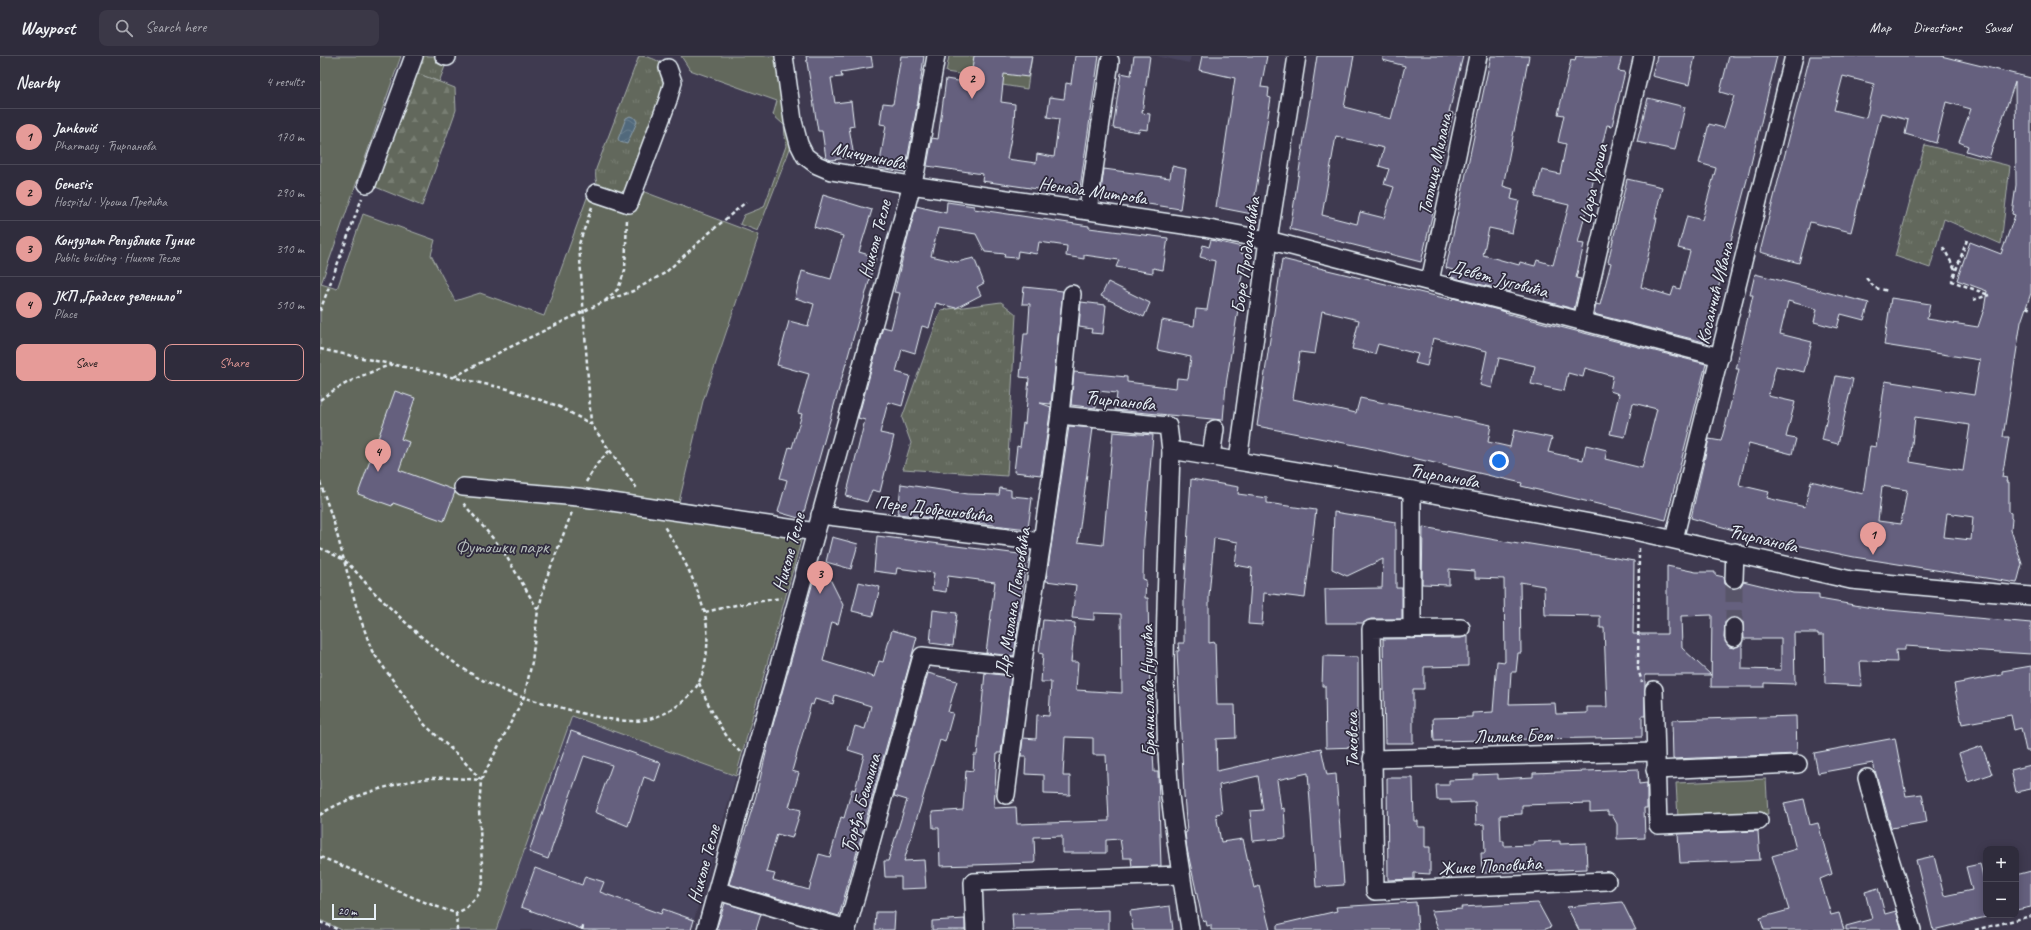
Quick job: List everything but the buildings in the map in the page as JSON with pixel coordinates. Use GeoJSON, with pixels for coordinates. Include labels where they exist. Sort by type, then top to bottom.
{"type":"FeatureCollection","features":[{"type":"Feature","properties":{"kind":"street"},"geometry":{"type":"LineString","coordinates":[[367,184],[414,56]]}},
{"type":"Feature","properties":{"kind":"street","name":"Мичуринова"},"geometry":{"type":"LineString","coordinates":[[784,56],[793,121],[799,144],[805,156],[817,165],[831,171],[911,185]]}},
{"type":"Feature","properties":{"kind":"street","name":"Николе Тесле"},"geometry":{"type":"LineString","coordinates":[[706,930],[718,891],[911,185],[925,128],[936,56]]}},
{"type":"Feature","properties":{"kind":"street","name":"Боре Продановића"},"geometry":{"type":"LineString","coordinates":[[1238,461],[1268,240],[1297,56]]}},
{"type":"Feature","properties":{"kind":"street","name":"Топлице Милана"},"geometry":{"type":"LineString","coordinates":[[1430,281],[1478,56]]}},
{"type":"Feature","properties":{"kind":"street","name":"Цара Уроша"},"geometry":{"type":"LineString","coordinates":[[1582,321],[1643,56]]}},
{"type":"Feature","properties":{"kind":"street","name":"Косанчић Ивана"},"geometry":{"type":"LineString","coordinates":[[1674,539],[1794,56]]}},
{"type":"Feature","properties":{"kind":"street"},"geometry":{"type":"LineString","coordinates":[[1088,210],[1110,61]]}},
{"type":"Feature","properties":{"kind":"street"},"geometry":{"type":"LineString","coordinates":[[596,193],[629,204],[668,100],[673,82],[668,68]]}},
{"type":"Feature","properties":{"kind":"street","name":"Ненада Митрова"},"geometry":{"type":"LineString","coordinates":[[911,185],[1088,210],[1268,240]]}},
{"type":"Feature","properties":{"kind":"street","name":"Девет Југовића"},"geometry":{"type":"LineString","coordinates":[[1268,240],[1720,357]]}},
{"type":"Feature","properties":{"kind":"street","name":"Ћирпанова"},"geometry":{"type":"LineString","coordinates":[[1072,294],[1060,415],[1168,426],[1171,450],[1412,490],[1674,539],[1856,581],[2031,596]]}},
{"type":"Feature","properties":{"kind":"street","name":"Др Милана Петровића"},"geometry":{"type":"LineString","coordinates":[[1006,795],[1022,667],[1060,415]]}},
{"type":"Feature","properties":{"kind":"street"},"geometry":{"type":"LineString","coordinates":[[1211,456],[1215,429]]}},
{"type":"Feature","properties":{"kind":"street","name":"Бранислава Нушића"},"geometry":{"type":"LineString","coordinates":[[1171,450],[1166,631],[1167,737],[1170,795],[1190,930]]}},
{"type":"Feature","properties":{"kind":"street"},"geometry":{"type":"LineString","coordinates":[[463,487],[578,496],[816,532]]}},
{"type":"Feature","properties":{"kind":"street"},"geometry":{"type":"LineString","coordinates":[[1412,490],[1412,629]]}},
{"type":"Feature","properties":{"kind":"street","name":"Пере Добриновића"},"geometry":{"type":"LineString","coordinates":[[820,515],[1042,542]]}},
{"type":"Feature","properties":{"kind":"street"},"geometry":{"type":"LineString","coordinates":[[1734,579],[1735,552]]}},
{"type":"Feature","properties":{"kind":"street","name":"Таковска"},"geometry":{"type":"LineString","coordinates":[[1375,891],[1371,629],[1461,628]]}},
{"type":"Feature","properties":{"kind":"street","name":"Ђорђа Бешлина"},"geometry":{"type":"LineString","coordinates":[[718,891],[847,929],[922,656],[1022,667]]}},
{"type":"Feature","properties":{"kind":"street"},"geometry":{"type":"LineString","coordinates":[[1654,690],[1655,770],[1658,825],[1759,821]]}},
{"type":"Feature","properties":{"kind":"street","name":"Лилике Бем"},"geometry":{"type":"LineString","coordinates":[[1372,759],[1655,752]]}},
{"type":"Feature","properties":{"kind":"street"},"geometry":{"type":"LineString","coordinates":[[1655,770],[1798,764]]}},
{"type":"Feature","properties":{"kind":"street"},"geometry":{"type":"LineString","coordinates":[[1867,778],[1876,817],[1912,930]]}},
{"type":"Feature","properties":{"kind":"street"},"geometry":{"type":"LineString","coordinates":[[975,930],[973,882],[1181,875]]}},
{"type":"Feature","properties":{"kind":"street","name":"Жике Поповића"},"geometry":{"type":"LineString","coordinates":[[1375,891],[1607,881]]}},
{"type":"Feature","properties":{"kind":"path"},"geometry":{"type":"LineString","coordinates":[[320,311],[367,184]]}},
{"type":"Feature","properties":{"kind":"path"},"geometry":{"type":"LineString","coordinates":[[579,244],[596,193]]}},
{"type":"Feature","properties":{"kind":"path"},"geometry":{"type":"LineString","coordinates":[[454,377],[502,351],[603,302],[633,291],[665,273],[746,202]]}},
{"type":"Feature","properties":{"kind":"path"},"geometry":{"type":"LineString","coordinates":[[603,302],[618,289],[625,270],[626,228],[629,204]]}},
{"type":"Feature","properties":{"kind":"path"},"geometry":{"type":"LineString","coordinates":[[1967,240],[1952,281],[1989,295],[1973,300]]}},
{"type":"Feature","properties":{"kind":"path"},"geometry":{"type":"LineString","coordinates":[[1943,247],[1956,271]]}},
{"type":"Feature","properties":{"kind":"path"},"geometry":{"type":"LineString","coordinates":[[1866,278],[1875,288],[1889,291]]}},
{"type":"Feature","properties":{"kind":"path"},"geometry":{"type":"LineString","coordinates":[[2026,307],[2030,309]]}},
{"type":"Feature","properties":{"kind":"path"},"geometry":{"type":"LineString","coordinates":[[320,349],[508,389],[558,406],[590,424]]}},
{"type":"Feature","properties":{"kind":"path"},"geometry":{"type":"LineString","coordinates":[[320,400],[348,382],[370,372],[394,364]]}},
{"type":"Feature","properties":{"kind":"path"},"geometry":{"type":"LineString","coordinates":[[320,857],[349,868],[437,907],[456,913],[465,909],[479,894],[482,883],[479,810],[481,780],[524,697],[532,662],[538,610],[545,582],[578,496],[597,464],[610,450]]}},
{"type":"Feature","properties":{"kind":"path"},"geometry":{"type":"LineString","coordinates":[[320,482],[334,523],[357,609],[372,651],[425,725],[461,758],[481,780]]}},
{"type":"Feature","properties":{"kind":"path"},"geometry":{"type":"LineString","coordinates":[[463,487],[460,498],[502,549],[538,610]]}},
{"type":"Feature","properties":{"kind":"path"},"geometry":{"type":"LineString","coordinates":[[320,548],[344,561],[432,648],[460,667],[485,681],[524,697],[591,716],[617,720],[648,719]]}},
{"type":"Feature","properties":{"kind":"path"},"geometry":{"type":"LineString","coordinates":[[1638,669],[1639,548]]}},
{"type":"Feature","properties":{"kind":"path"},"geometry":{"type":"LineString","coordinates":[[704,612],[736,604],[788,597]]}},
{"type":"Feature","properties":{"kind":"path"},"geometry":{"type":"LineString","coordinates":[[699,684],[711,712],[724,732],[745,757]]}},
{"type":"Feature","properties":{"kind":"path"},"geometry":{"type":"LineString","coordinates":[[320,815],[328,808],[384,787],[433,778],[481,780]]}},
{"type":"Feature","properties":{"kind":"path"},"geometry":{"type":"LineString","coordinates":[[456,913],[456,930]]}},
{"type":"Feature","properties":{"kind":"path"},"geometry":{"type":"LineString","coordinates":[[1975,930],[2031,916]]}},
{"type":"Feature","properties":{"kind":"path"},"geometry":{"type":"LineString","coordinates":[[320,922],[339,930]]}},
{"type":"Feature","properties":{"kind":"path"},"geometry":{"type":"LineString","coordinates":[[582,930],[583,926]]}},
{"type":"Feature","properties":{"kind":"shaded area"},"geometry":{"type":"Polygon","coordinates":[[[1156,56],[1191,56],[1189,63],[1156,56]]]}},
{"type":"Feature","properties":{"kind":"shaded area"},"geometry":{"type":"Polygon","coordinates":[[[572,716],[736,776],[691,930],[496,930],[572,716]]]}},
{"type":"Feature","properties":{"kind":"green space","name":"Футошки парк"},"geometry":{"type":"Polygon","coordinates":[[[320,56],[401,56],[321,284],[337,289],[363,214],[435,240],[431,255],[455,301],[480,293],[544,316],[588,195],[631,210],[642,191],[759,235],[703,401],[679,502],[806,523],[736,776],[572,716],[496,930],[342,930],[320,920],[320,56]]]}},
{"type":"Feature","properties":{"kind":"green space"},"geometry":{"type":"Polygon","coordinates":[[[420,56],[449,56],[439,82],[414,72],[420,56]]]}},
{"type":"Feature","properties":{"kind":"green space"},"geometry":{"type":"Polygon","coordinates":[[[639,56],[655,59],[666,69],[670,79],[625,193],[612,195],[603,191],[599,187],[596,169],[639,56]]]}},
{"type":"Feature","properties":{"kind":"green space"},"geometry":{"type":"Polygon","coordinates":[[[681,56],[779,56],[793,141],[758,231],[740,224],[744,215],[764,207],[786,146],[784,125],[773,115],[777,101],[690,70],[681,56]]]}},
{"type":"Feature","properties":{"kind":"green space"},"geometry":{"type":"Polygon","coordinates":[[[949,56],[1032,56],[1027,89],[990,83],[990,79],[946,72],[949,56]]]}},
{"type":"Feature","properties":{"kind":"green space"},"geometry":{"type":"Polygon","coordinates":[[[414,72],[455,88],[456,110],[422,206],[373,186],[414,72]]]}},
{"type":"Feature","properties":{"kind":"green space"},"geometry":{"type":"Polygon","coordinates":[[[1925,145],[2010,166],[2001,244],[1944,219],[1930,268],[1895,256],[1925,145]]]}},
{"type":"Feature","properties":{"kind":"green space"},"geometry":{"type":"Polygon","coordinates":[[[1001,302],[1016,314],[1007,476],[903,469],[911,443],[902,418],[941,310],[1001,302]]]}},
{"type":"Feature","properties":{"kind":"green space"},"geometry":{"type":"Polygon","coordinates":[[[1766,779],[1768,814],[1678,818],[1676,783],[1766,779]]]}},
{"type":"Feature","properties":{"kind":"water"},"geometry":{"type":"Polygon","coordinates":[[[630,116],[635,118],[637,122],[627,144],[620,142],[618,139],[626,118],[630,116]]]}},
{"type":"Feature","properties":{"kind":"tunnel"},"geometry":{"type":"LineString","coordinates":[[1734,579],[1734,627]]}},
{"type":"Feature","properties":{"kind":"place","name":"Genesis"},"geometry":{"type":"Point","coordinates":[972,99]}},
{"type":"Feature","properties":{"kind":"place","name":"ЈКП „Градско зеленило”"},"geometry":{"type":"Point","coordinates":[378,472]}},
{"type":"Feature","properties":{"kind":"place","name":"Janković"},"geometry":{"type":"Point","coordinates":[1873,555]}},
{"type":"Feature","properties":{"kind":"place","name":"Конзулат Републике Тунис"},"geometry":{"type":"Point","coordinates":[820,594]}}]}
